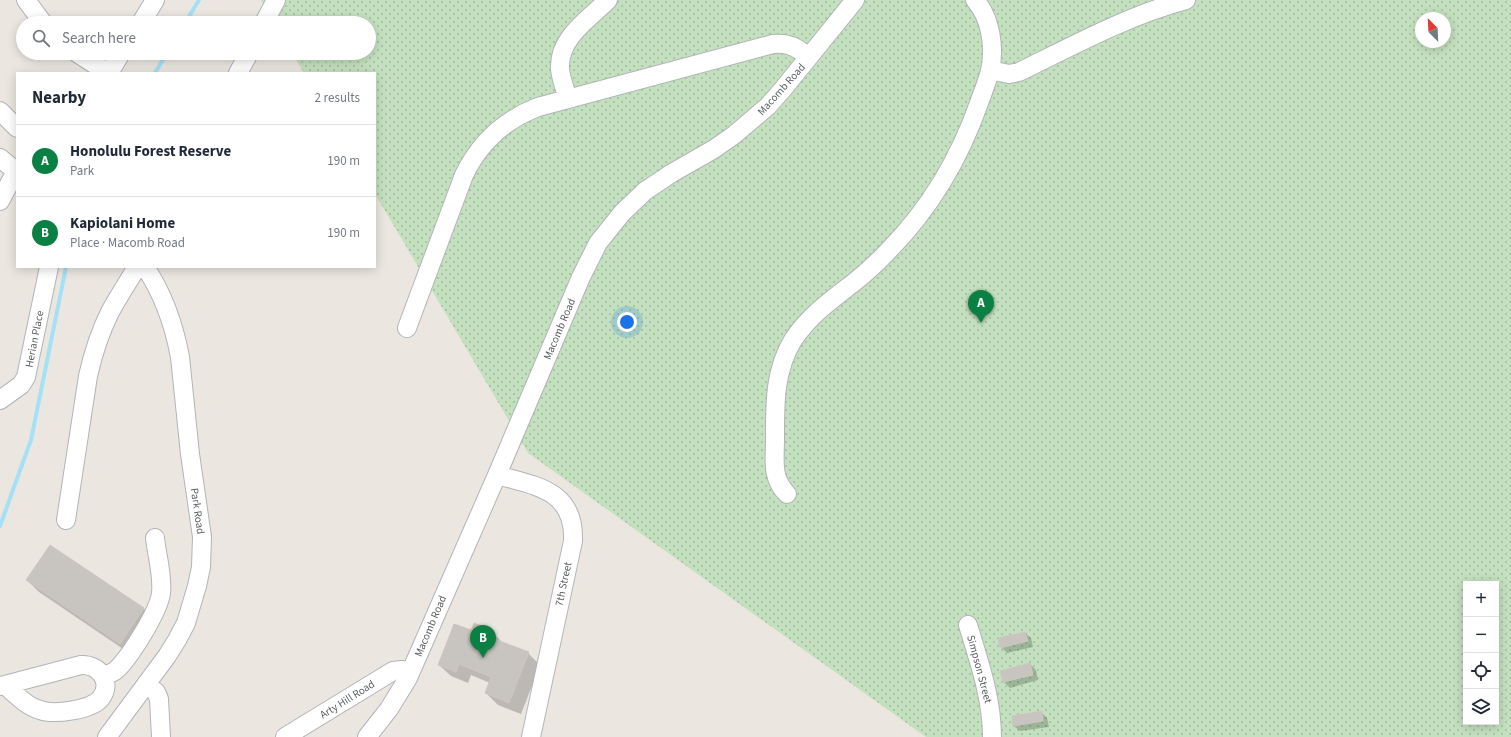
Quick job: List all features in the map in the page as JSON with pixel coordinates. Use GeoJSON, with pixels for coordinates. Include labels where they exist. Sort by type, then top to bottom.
{"type":"FeatureCollection","features":[{"type":"Feature","properties":{"kind":"street"},"geometry":{"type":"LineString","coordinates":[[26,0],[38,16]]}},
{"type":"Feature","properties":{"kind":"street"},"geometry":{"type":"LineString","coordinates":[[145,16],[155,0]]}},
{"type":"Feature","properties":{"kind":"street"},"geometry":{"type":"LineString","coordinates":[[268,16],[276,0]]}},
{"type":"Feature","properties":{"kind":"street"},"geometry":{"type":"LineString","coordinates":[[568,99],[560,71],[564,47],[572,35],[608,0]]}},
{"type":"Feature","properties":{"kind":"street","name":"Macomb Road"},"geometry":{"type":"LineString","coordinates":[[367,737],[390,709],[410,672],[497,475],[581,277],[589,260],[609,228],[645,191],[672,173],[714,149],[751,121],[783,89],[855,0]]}},
{"type":"Feature","properties":{"kind":"street"},"geometry":{"type":"LineString","coordinates":[[787,494],[778,484],[775,474],[774,418],[776,390],[786,353],[800,330],[810,318],[820,308],[872,267],[908,229],[924,209],[952,165],[963,143],[987,83],[990,70],[992,45],[988,24],[984,13],[975,0]]}},
{"type":"Feature","properties":{"kind":"street"},"geometry":{"type":"LineString","coordinates":[[990,70],[1009,74],[1019,72],[1128,20],[1155,9],[1186,0]]}},
{"type":"Feature","properties":{"kind":"street"},"geometry":{"type":"LineString","coordinates":[[407,328],[464,175],[476,154],[492,135],[513,118],[538,107],[773,44],[790,44],[809,57]]}},
{"type":"Feature","properties":{"kind":"street"},"geometry":{"type":"LineString","coordinates":[[88,60],[106,72]]}},
{"type":"Feature","properties":{"kind":"street"},"geometry":{"type":"LineString","coordinates":[[109,72],[116,60]]}},
{"type":"Feature","properties":{"kind":"street"},"geometry":{"type":"LineString","coordinates":[[239,72],[245,60]]}},
{"type":"Feature","properties":{"kind":"street"},"geometry":{"type":"LineString","coordinates":[[0,111],[16,127]]}},
{"type":"Feature","properties":{"kind":"street"},"geometry":{"type":"LineString","coordinates":[[0,158],[16,172],[0,202]]}},
{"type":"Feature","properties":{"kind":"street","name":"Herian Place"},"geometry":{"type":"LineString","coordinates":[[0,400],[21,385],[26,377],[49,268]]}},
{"type":"Feature","properties":{"kind":"street"},"geometry":{"type":"LineString","coordinates":[[66,520],[88,376],[92,359],[101,332],[110,312],[136,268]]}},
{"type":"Feature","properties":{"kind":"street","name":"Park Road"},"geometry":{"type":"LineString","coordinates":[[107,737],[167,656],[186,623],[201,567],[202,537],[177,339],[166,305],[146,268]]}},
{"type":"Feature","properties":{"kind":"street","name":"7th Street"},"geometry":{"type":"LineString","coordinates":[[497,475],[540,487],[548,491],[561,502],[566,509],[572,524],[573,541],[531,737]]}},
{"type":"Feature","properties":{"kind":"street"},"geometry":{"type":"LineString","coordinates":[[104,676],[114,671],[120,665],[146,629],[159,604],[161,586],[155,538]]}},
{"type":"Feature","properties":{"kind":"street","name":"Simpson Street"},"geometry":{"type":"LineString","coordinates":[[968,625],[987,691],[992,737]]}},
{"type":"Feature","properties":{"kind":"street"},"geometry":{"type":"LineString","coordinates":[[81,665],[97,668],[104,676],[105,687],[101,698],[97,702],[62,712],[47,712],[38,710],[2,686],[81,665]]}},
{"type":"Feature","properties":{"kind":"street","name":"Arty Hill Road"},"geometry":{"type":"LineString","coordinates":[[285,737],[393,671],[402,670],[410,672]]}},
{"type":"Feature","properties":{"kind":"street"},"geometry":{"type":"LineString","coordinates":[[146,684],[156,692],[159,699],[161,737]]}},
{"type":"Feature","properties":{"kind":"green space"},"geometry":{"type":"Polygon","coordinates":[[[261,0],[1511,0],[1511,737],[926,737],[528,453],[376,196],[376,72],[303,72],[296,60],[376,60],[376,16],[270,16],[261,0]]]}},
{"type":"Feature","properties":{"kind":"building"},"geometry":{"type":"Polygon","coordinates":[[[50,545],[144,608],[120,644],[26,580],[50,545]]]}},
{"type":"Feature","properties":{"kind":"building"},"geometry":{"type":"Polygon","coordinates":[[[474,623],[492,630],[489,637],[529,652],[509,703],[485,693],[491,677],[459,664],[456,672],[438,665],[454,624],[471,630],[474,623]]]}},
{"type":"Feature","properties":{"kind":"building"},"geometry":{"type":"Polygon","coordinates":[[[1025,632],[1028,641],[1000,648],[998,638],[1025,632]]]}},
{"type":"Feature","properties":{"kind":"building"},"geometry":{"type":"Polygon","coordinates":[[[1030,663],[1033,675],[1003,682],[1000,671],[1030,663]]]}},
{"type":"Feature","properties":{"kind":"building"},"geometry":{"type":"Polygon","coordinates":[[[1042,711],[1043,721],[1013,726],[1012,716],[1042,711]]]}},
{"type":"Feature","properties":{"kind":"waterway"},"geometry":{"type":"LineString","coordinates":[[189,16],[199,0]]}},
{"type":"Feature","properties":{"kind":"waterway"},"geometry":{"type":"LineString","coordinates":[[156,72],[163,60]]}},
{"type":"Feature","properties":{"kind":"waterway"},"geometry":{"type":"LineString","coordinates":[[0,526],[31,440],[66,268]]}},
{"type":"Feature","properties":{"kind":"place","name":"Honolulu Forest Reserve"},"geometry":{"type":"Point","coordinates":[981,323]}},
{"type":"Feature","properties":{"kind":"place","name":"Kapiolani Home"},"geometry":{"type":"Point","coordinates":[483,658]}}]}
